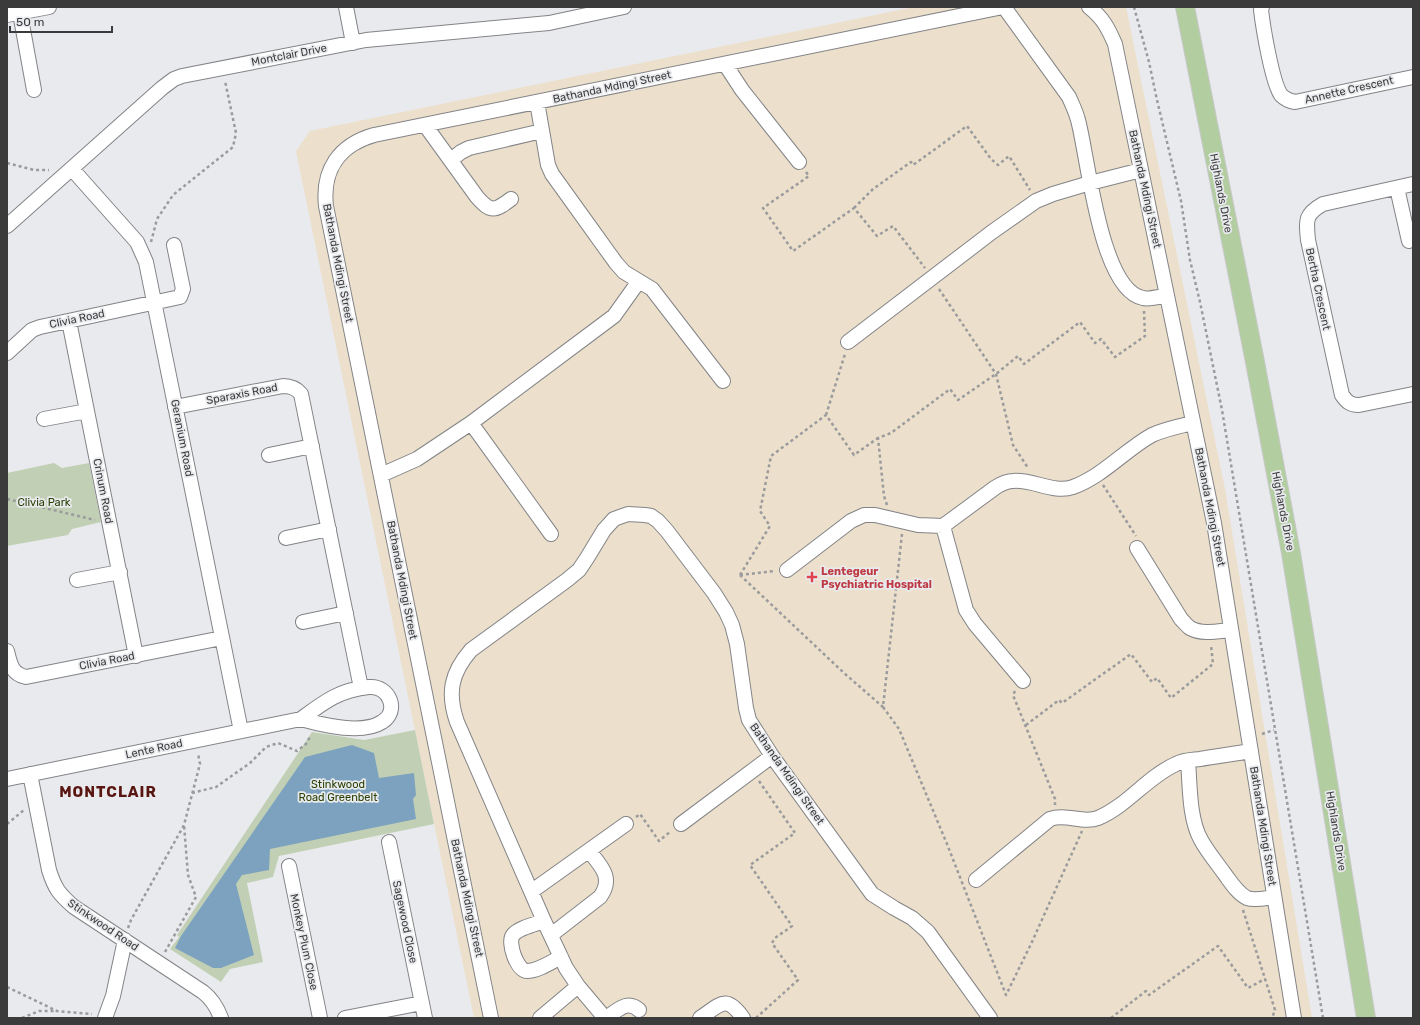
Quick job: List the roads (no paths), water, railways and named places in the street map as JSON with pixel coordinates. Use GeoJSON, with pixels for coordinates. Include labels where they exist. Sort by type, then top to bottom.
{"type":"FeatureCollection","features":[{"type":"Feature","properties":{"kind":"main road","name":"Highlands Drive"},"geometry":{"type":"LineString","coordinates":[[1185,7],[1291,553],[1366,1018]]}},
{"type":"Feature","properties":{"kind":"street"},"geometry":{"type":"LineString","coordinates":[[34,90],[14,14],[49,7]]}},
{"type":"Feature","properties":{"kind":"street"},"geometry":{"type":"LineString","coordinates":[[346,7],[353,43]]}},
{"type":"Feature","properties":{"kind":"street","name":"Montclair Drive"},"geometry":{"type":"LineString","coordinates":[[7,226],[168,83],[182,76],[353,43],[549,23],[624,7]]}},
{"type":"Feature","properties":{"kind":"street"},"geometry":{"type":"LineString","coordinates":[[1004,7],[1069,97],[1078,119],[1090,183],[1108,254],[1116,273],[1132,294],[1143,299],[1167,296]]}},
{"type":"Feature","properties":{"kind":"street","name":"Bathanda Mdingi Street"},"geometry":{"type":"LineString","coordinates":[[491,1018],[326,206],[325,186],[335,162],[345,149],[364,138],[374,135],[1004,7]]}},
{"type":"Feature","properties":{"kind":"street","name":"Bathanda Mdingi Street"},"geometry":{"type":"LineString","coordinates":[[1089,7],[1107,26],[1115,44],[1214,522],[1294,1018]]}},
{"type":"Feature","properties":{"kind":"street","name":"Annette Crescent"},"geometry":{"type":"LineString","coordinates":[[1262,7],[1261,10],[1264,31],[1276,84],[1282,95],[1288,100],[1295,102],[1413,77]]}},
{"type":"Feature","properties":{"kind":"street"},"geometry":{"type":"LineString","coordinates":[[725,64],[742,90],[799,162]]}},
{"type":"Feature","properties":{"kind":"street"},"geometry":{"type":"LineString","coordinates":[[537,102],[548,165],[552,174],[616,263],[624,272],[652,289],[723,381]]}},
{"type":"Feature","properties":{"kind":"street"},"geometry":{"type":"LineString","coordinates":[[425,125],[486,206],[492,209],[499,208],[510,199]]}},
{"type":"Feature","properties":{"kind":"street"},"geometry":{"type":"LineString","coordinates":[[451,160],[460,152],[469,148],[542,131]]}},
{"type":"Feature","properties":{"kind":"street","name":"Geranium Road"},"geometry":{"type":"LineString","coordinates":[[72,169],[137,242],[146,262],[241,731]]}},
{"type":"Feature","properties":{"kind":"street"},"geometry":{"type":"LineString","coordinates":[[848,342],[992,232],[1036,201],[1052,194],[1141,170]]}},
{"type":"Feature","properties":{"kind":"street","name":"Bertha Crescent"},"geometry":{"type":"LineString","coordinates":[[1413,184],[1323,204],[1312,210],[1308,218],[1307,228],[1342,395],[1351,405],[1359,405],[1413,394]]}},
{"type":"Feature","properties":{"kind":"street"},"geometry":{"type":"LineString","coordinates":[[1398,188],[1408,241]]}},
{"type":"Feature","properties":{"kind":"street","name":"Clivia Road"},"geometry":{"type":"LineString","coordinates":[[7,353],[36,328],[180,298],[182,289],[174,245]]}},
{"type":"Feature","properties":{"kind":"street"},"geometry":{"type":"LineString","coordinates":[[381,476],[417,459],[471,424],[614,316],[639,281]]}},
{"type":"Feature","properties":{"kind":"street","name":"Crinum Road"},"geometry":{"type":"LineString","coordinates":[[69,321],[136,656]]}},
{"type":"Feature","properties":{"kind":"street","name":"Sparaxis Road"},"geometry":{"type":"LineString","coordinates":[[176,407],[289,386],[301,394],[361,688]]}},
{"type":"Feature","properties":{"kind":"street"},"geometry":{"type":"LineString","coordinates":[[44,419],[87,411]]}},
{"type":"Feature","properties":{"kind":"street"},"geometry":{"type":"LineString","coordinates":[[787,570],[851,521],[864,515],[875,515],[918,524],[942,526],[996,487],[1004,483],[1013,481],[1062,489],[1071,488],[1095,476],[1153,435],[1193,423]]}},
{"type":"Feature","properties":{"kind":"street"},"geometry":{"type":"LineString","coordinates":[[471,424],[551,534]]}},
{"type":"Feature","properties":{"kind":"street"},"geometry":{"type":"LineString","coordinates":[[269,454],[312,446]]}},
{"type":"Feature","properties":{"kind":"street","name":"Bathanda Mdingi Street"},"geometry":{"type":"LineString","coordinates":[[606,1018],[578,986],[551,936],[457,722],[451,692],[458,668],[471,650],[567,580],[578,570],[604,530],[614,519],[636,513],[651,516],[667,530],[714,593],[726,612],[732,625],[737,644],[749,720],[772,756],[872,894],[912,918],[928,932],[990,1018]]}},
{"type":"Feature","properties":{"kind":"street"},"geometry":{"type":"LineString","coordinates":[[942,526],[966,610],[1022,681]]}},
{"type":"Feature","properties":{"kind":"street"},"geometry":{"type":"LineString","coordinates":[[286,538],[329,529]]}},
{"type":"Feature","properties":{"kind":"street"},"geometry":{"type":"LineString","coordinates":[[1137,548],[1181,619],[1190,628],[1198,631],[1209,632],[1232,630]]}},
{"type":"Feature","properties":{"kind":"street"},"geometry":{"type":"LineString","coordinates":[[77,580],[120,572]]}},
{"type":"Feature","properties":{"kind":"street"},"geometry":{"type":"LineString","coordinates":[[303,622],[346,613]]}},
{"type":"Feature","properties":{"kind":"street","name":"Clivia Road"},"geometry":{"type":"LineString","coordinates":[[7,651],[11,667],[17,674],[26,677],[222,638]]}},
{"type":"Feature","properties":{"kind":"street","name":"Lente Road"},"geometry":{"type":"LineString","coordinates":[[7,779],[300,719],[330,698],[350,690],[375,687],[380,688],[388,695],[390,700],[390,710],[385,719],[377,724],[360,728],[317,724],[300,719]]}},
{"type":"Feature","properties":{"kind":"street"},"geometry":{"type":"LineString","coordinates":[[976,880],[1046,823],[1056,817],[1090,820],[1104,815],[1165,770],[1177,763],[1251,751]]}},
{"type":"Feature","properties":{"kind":"street"},"geometry":{"type":"LineString","coordinates":[[681,824],[772,756]]}},
{"type":"Feature","properties":{"kind":"street"},"geometry":{"type":"LineString","coordinates":[[1188,761],[1191,806],[1200,839],[1242,895],[1255,899],[1274,897]]}},
{"type":"Feature","properties":{"kind":"street","name":"Stinkwood Road"},"geometry":{"type":"LineString","coordinates":[[30,774],[49,870],[53,884],[61,896],[74,907],[203,992],[212,999],[221,1018]]}},
{"type":"Feature","properties":{"kind":"street"},"geometry":{"type":"LineString","coordinates":[[532,891],[626,824]]}},
{"type":"Feature","properties":{"kind":"street","name":"Sagewood Close"},"geometry":{"type":"LineString","coordinates":[[389,842],[425,1018]]}},
{"type":"Feature","properties":{"kind":"street"},"geometry":{"type":"LineString","coordinates":[[551,936],[600,897],[605,888],[605,871],[589,850]]}},
{"type":"Feature","properties":{"kind":"street","name":"Monkey Plum Close"},"geometry":{"type":"LineString","coordinates":[[288,866],[320,1018]]}},
{"type":"Feature","properties":{"kind":"street"},"geometry":{"type":"LineString","coordinates":[[544,921],[516,932],[511,938],[511,944],[518,964],[521,969],[526,971],[533,970],[561,957]]}},
{"type":"Feature","properties":{"kind":"street"},"geometry":{"type":"LineString","coordinates":[[106,1016],[114,996],[125,940]]}},
{"type":"Feature","properties":{"kind":"street"},"geometry":{"type":"LineString","coordinates":[[540,1018],[578,986]]}},
{"type":"Feature","properties":{"kind":"street"},"geometry":{"type":"LineString","coordinates":[[345,1018],[422,1002]]}},
{"type":"Feature","properties":{"kind":"street"},"geometry":{"type":"LineString","coordinates":[[700,1018],[725,1003],[735,1008],[743,1018]]}},
{"type":"Feature","properties":{"kind":"street"},"geometry":{"type":"LineString","coordinates":[[606,1018],[623,1006],[632,1006],[639,1010]]}},
{"type":"Feature","properties":{"kind":"water","name":"Stinkwood Road Greenbelt"},"geometry":{"type":"Polygon","coordinates":[[[352,745],[374,753],[379,778],[414,773],[416,795],[413,799],[416,819],[270,849],[269,870],[242,875],[236,884],[254,955],[221,968],[213,968],[175,948],[181,936],[305,757],[352,745]]]}},
{"type":"Feature","properties":{"kind":"place","name":"Lentegeur Psychiatric Hospital"},"geometry":{"type":"Point","coordinates":[812,577]}},
{"type":"Feature","properties":{"kind":"district","name":"MONTCLAIR"},"geometry":{"type":"Point","coordinates":[108,792]}},
{"type":"Feature","properties":{"kind":"park label","name":"Clivia Park"},"geometry":{"type":"Point","coordinates":[44,502]}}]}
